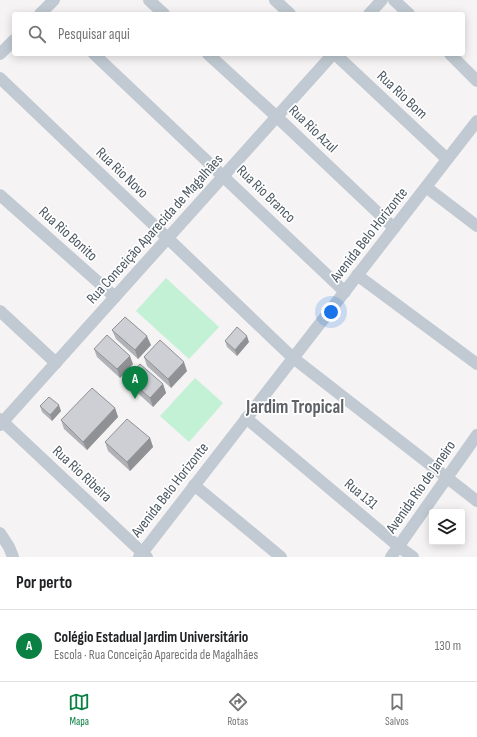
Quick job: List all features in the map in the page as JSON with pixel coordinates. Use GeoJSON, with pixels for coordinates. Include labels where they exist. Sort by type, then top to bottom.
{"type":"FeatureCollection","features":[{"type":"Feature","properties":{"kind":"street"},"geometry":{"type":"LineString","coordinates":[[149,0],[162,12]]}},
{"type":"Feature","properties":{"kind":"street"},"geometry":{"type":"LineString","coordinates":[[274,0],[288,12]]}},
{"type":"Feature","properties":{"kind":"street"},"geometry":{"type":"LineString","coordinates":[[371,12],[382,0]]}},
{"type":"Feature","properties":{"kind":"street"},"geometry":{"type":"LineString","coordinates":[[394,0],[407,12]]}},
{"type":"Feature","properties":{"kind":"street"},"geometry":{"type":"LineString","coordinates":[[0,53],[12,42]]}},
{"type":"Feature","properties":{"kind":"street","name":"Rua Rio Branco"},"geometry":{"type":"LineString","coordinates":[[96,56],[345,292]]}},
{"type":"Feature","properties":{"kind":"street","name":"Rua Rio Azul"},"geometry":{"type":"LineString","coordinates":[[210,56],[277,116],[394,228]]}},
{"type":"Feature","properties":{"kind":"street","name":"Rua Conceição Aparecida de Magalhães"},"geometry":{"type":"LineString","coordinates":[[1,422],[332,56]]}},
{"type":"Feature","properties":{"kind":"street","name":"Rua Rio Bom"},"geometry":{"type":"LineString","coordinates":[[336,56],[447,159]]}},
{"type":"Feature","properties":{"kind":"street"},"geometry":{"type":"LineString","coordinates":[[452,56],[477,81]]}},
{"type":"Feature","properties":{"kind":"street","name":"Rua Rio Novo"},"geometry":{"type":"LineString","coordinates":[[0,78],[292,357],[375,420],[477,501]]}},
{"type":"Feature","properties":{"kind":"street","name":"Avenida Belo Horizonte"},"geometry":{"type":"LineString","coordinates":[[143,556],[194,485],[292,357],[345,292],[477,121]]}},
{"type":"Feature","properties":{"kind":"street"},"geometry":{"type":"LineString","coordinates":[[426,187],[477,226]]}},
{"type":"Feature","properties":{"kind":"street","name":"Rua Rio Bonito"},"geometry":{"type":"LineString","coordinates":[[0,195],[115,297]]}},
{"type":"Feature","properties":{"kind":"street"},"geometry":{"type":"LineString","coordinates":[[357,275],[477,364]]}},
{"type":"Feature","properties":{"kind":"street"},"geometry":{"type":"LineString","coordinates":[[0,311],[56,363]]}},
{"type":"Feature","properties":{"kind":"street","name":"Rua 131"},"geometry":{"type":"LineString","coordinates":[[246,418],[413,557]]}},
{"type":"Feature","properties":{"kind":"street","name":"Rua Rio Ribeira"},"geometry":{"type":"LineString","coordinates":[[1,422],[143,556]]}},
{"type":"Feature","properties":{"kind":"street","name":"Avenida Rio de Janeiro"},"geometry":{"type":"LineString","coordinates":[[391,557],[477,434]]}},
{"type":"Feature","properties":{"kind":"street"},"geometry":{"type":"LineString","coordinates":[[194,485],[278,555]]}},
{"type":"Feature","properties":{"kind":"street"},"geometry":{"type":"LineString","coordinates":[[0,533],[9,547],[13,557]]}},
{"type":"Feature","properties":{"kind":"green space"},"geometry":{"type":"Polygon","coordinates":[[[166,278],[219,327],[189,359],[136,311],[166,278]]]}},
{"type":"Feature","properties":{"kind":"green space"},"geometry":{"type":"Polygon","coordinates":[[[195,378],[223,403],[189,442],[160,416],[195,378]]]}},
{"type":"Feature","properties":{"kind":"building"},"geometry":{"type":"Polygon","coordinates":[[[125,317],[147,336],[135,350],[112,330],[125,317]]]}},
{"type":"Feature","properties":{"kind":"building"},"geometry":{"type":"Polygon","coordinates":[[[237,327],[247,336],[235,350],[225,341],[237,327]]]}},
{"type":"Feature","properties":{"kind":"building"},"geometry":{"type":"Polygon","coordinates":[[[107,335],[130,356],[117,369],[94,349],[107,335]]]}},
{"type":"Feature","properties":{"kind":"building"},"geometry":{"type":"Polygon","coordinates":[[[160,340],[184,362],[168,379],[144,357],[160,340]]]}},
{"type":"Feature","properties":{"kind":"building"},"geometry":{"type":"Polygon","coordinates":[[[140,364],[163,384],[150,398],[127,378],[140,364]]]}},
{"type":"Feature","properties":{"kind":"building"},"geometry":{"type":"Polygon","coordinates":[[[92,388],[115,408],[83,442],[61,420],[92,388]]]}},
{"type":"Feature","properties":{"kind":"building"},"geometry":{"type":"Polygon","coordinates":[[[49,397],[59,405],[50,415],[40,406],[49,397]]]}},
{"type":"Feature","properties":{"kind":"building"},"geometry":{"type":"Polygon","coordinates":[[[127,419],[150,438],[127,462],[105,442],[127,419]]]}},
{"type":"Feature","properties":{"kind":"place","name":"Colégio Estadual Jardim Universitário"},"geometry":{"type":"Point","coordinates":[135,399]}},
{"type":"Feature","properties":{"kind":"district","name":"Jardim Tropical"},"geometry":{"type":"Point","coordinates":[295,407]}}]}
